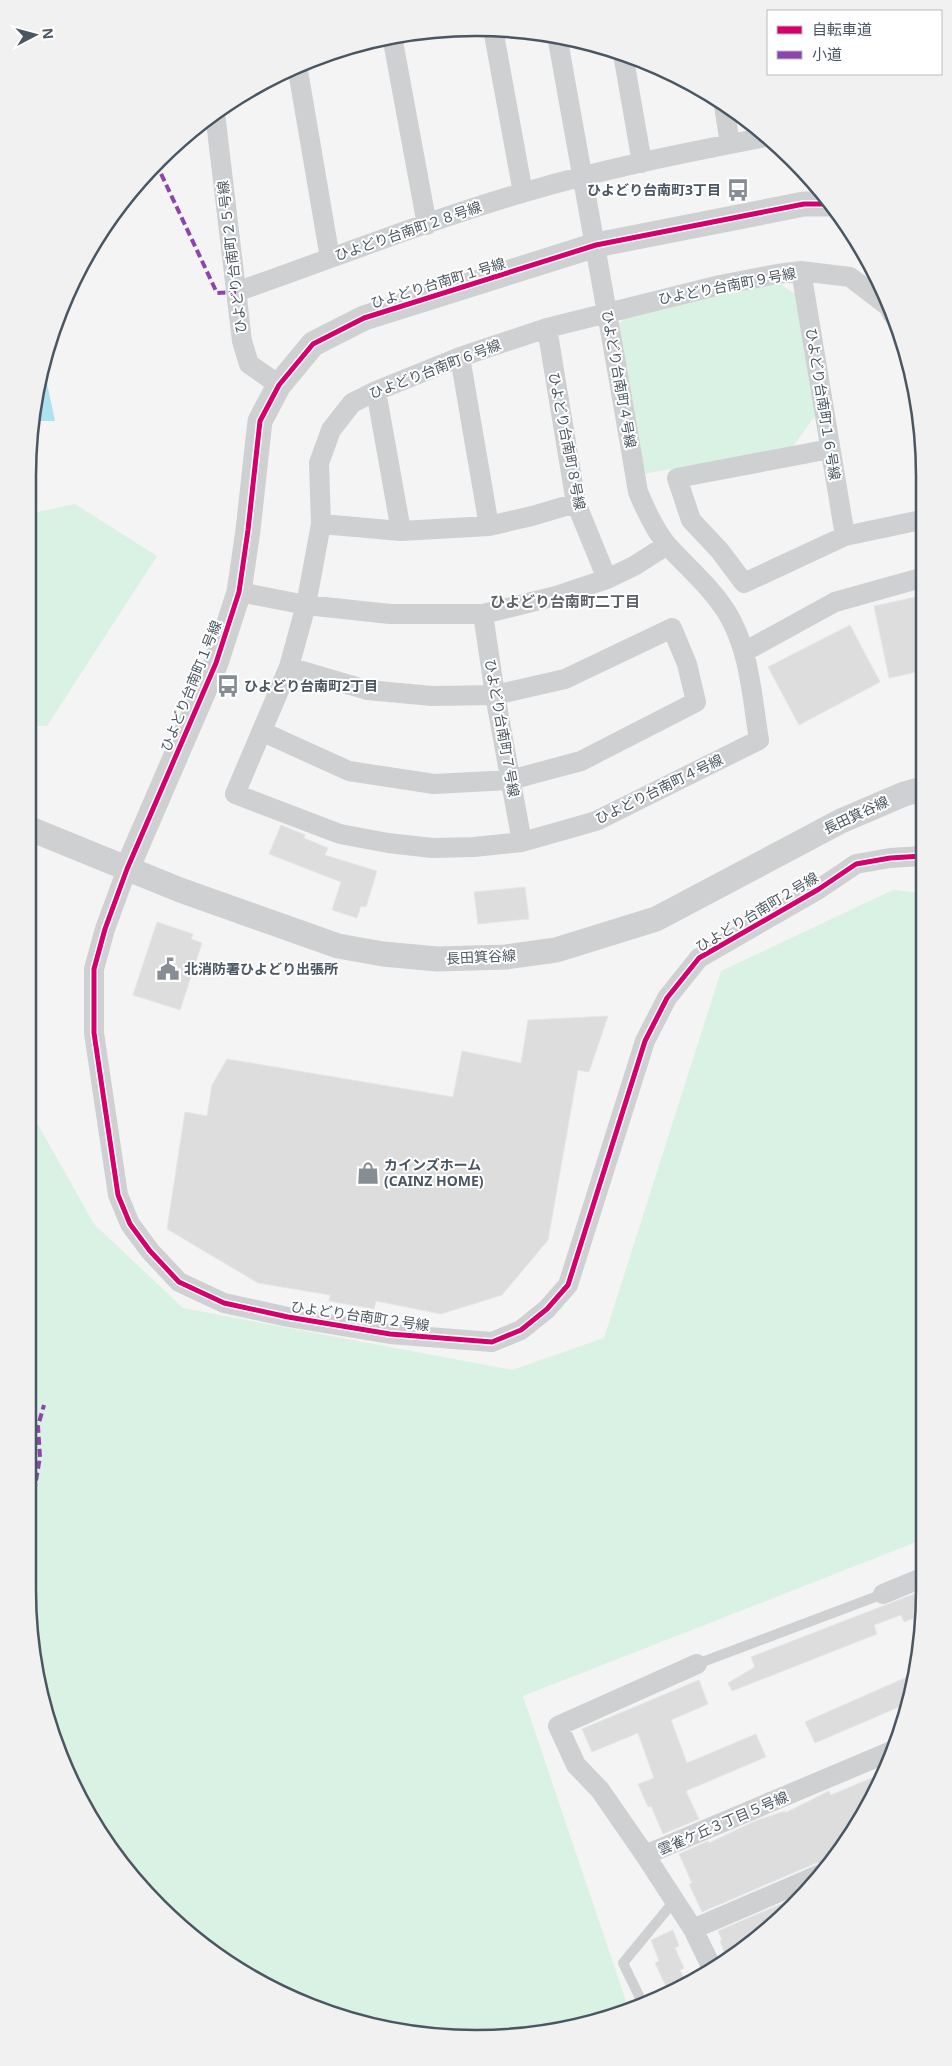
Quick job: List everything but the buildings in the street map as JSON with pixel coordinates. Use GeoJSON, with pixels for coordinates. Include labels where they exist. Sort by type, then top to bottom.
{"type":"FeatureCollection","features":[{"type":"Feature","properties":{"kind":"street"},"geometry":{"type":"LineString","coordinates":[[494,37],[522,192]]}},
{"type":"Feature","properties":{"kind":"street"},"geometry":{"type":"LineString","coordinates":[[394,44],[427,225]]}},
{"type":"Feature","properties":{"kind":"street","name":"ひよどり台南町４号線"},"geometry":{"type":"LineString","coordinates":[[306,605],[289,667],[236,794],[340,834],[388,843],[432,848],[474,847],[522,842],[596,821],[759,740],[744,652],[727,613],[703,580],[667,545],[649,516],[638,492],[608,312],[558,44]]}},
{"type":"Feature","properties":{"kind":"street"},"geometry":{"type":"LineString","coordinates":[[625,63],[642,163]]}},
{"type":"Feature","properties":{"kind":"street"},"geometry":{"type":"LineString","coordinates":[[299,74],[330,258]]}},
{"type":"Feature","properties":{"kind":"street"},"geometry":{"type":"LineString","coordinates":[[725,114],[730,144]]}},
{"type":"Feature","properties":{"kind":"street","name":"ひよどり台南町２５号線"},"geometry":{"type":"LineString","coordinates":[[216,121],[242,341],[249,364],[279,385]]}},
{"type":"Feature","properties":{"kind":"street","name":"ひよどり台南町２８号線"},"geometry":{"type":"LineString","coordinates":[[236,292],[522,192],[642,163],[758,139]]}},
{"type":"Feature","properties":{"kind":"street","name":"ひよどり台南町１号線"},"geometry":{"type":"LineString","coordinates":[[127,869],[216,662],[239,592],[260,421],[279,385],[313,344],[364,318],[596,245],[804,204],[822,204]]}},
{"type":"Feature","properties":{"kind":"street","name":"ひよどり台南町９号線"},"geometry":{"type":"LineString","coordinates":[[608,312],[720,285],[801,271],[850,277],[877,298]]}},
{"type":"Feature","properties":{"kind":"street","name":"ひよどり台南町１６号線"},"geometry":{"type":"LineString","coordinates":[[801,271],[846,536]]}},
{"type":"Feature","properties":{"kind":"street","name":"ひよどり台南町６号線"},"geometry":{"type":"LineString","coordinates":[[306,605],[322,524],[319,463],[331,430],[352,403],[376,391],[460,357],[547,328],[608,312]]}},
{"type":"Feature","properties":{"kind":"street","name":"ひよどり台南町８号線"},"geometry":{"type":"LineString","coordinates":[[547,328],[576,503],[607,579]]}},
{"type":"Feature","properties":{"kind":"street"},"geometry":{"type":"LineString","coordinates":[[460,357],[489,526]]}},
{"type":"Feature","properties":{"kind":"street"},"geometry":{"type":"LineString","coordinates":[[376,391],[402,531]]}},
{"type":"Feature","properties":{"kind":"street"},"geometry":{"type":"LineString","coordinates":[[830,448],[677,478],[691,520],[720,551],[744,583],[846,536],[916,521]]}},
{"type":"Feature","properties":{"kind":"street"},"geometry":{"type":"LineString","coordinates":[[322,524],[402,531],[489,526],[576,503]]}},
{"type":"Feature","properties":{"kind":"street"},"geometry":{"type":"LineString","coordinates":[[239,592],[306,605],[390,614],[483,614],[556,596],[607,579],[634,566],[667,545]]}},
{"type":"Feature","properties":{"kind":"street"},"geometry":{"type":"LineString","coordinates":[[744,652],[835,602],[916,579]]}},
{"type":"Feature","properties":{"kind":"street","name":"ひよどり台南町７号線"},"geometry":{"type":"LineString","coordinates":[[483,614],[495,695],[522,842]]}},
{"type":"Feature","properties":{"kind":"street"},"geometry":{"type":"LineString","coordinates":[[263,732],[349,771],[434,784],[510,780],[581,761],[696,702],[687,664],[672,628],[565,679],[495,695],[432,696],[368,690],[289,667]]}},
{"type":"Feature","properties":{"kind":"street","name":"長田箕谷線"},"geometry":{"type":"LineString","coordinates":[[36,831],[180,890],[338,946],[383,954],[437,959],[506,957],[556,950],[656,919],[841,821],[916,791]]}},
{"type":"Feature","properties":{"kind":"street","name":"ひよどり台南町２号線"},"geometry":{"type":"LineString","coordinates":[[127,869],[105,929],[94,969],[94,1033],[118,1195],[130,1224],[150,1251],[179,1282],[224,1303],[288,1317],[390,1334],[492,1342],[521,1330],[547,1309],[568,1285],[645,1041],[667,998],[699,958],[819,889],[856,864],[890,858],[916,856]]}},
{"type":"Feature","properties":{"kind":"street"},"geometry":{"type":"LineString","coordinates":[[883,1594],[916,1581]]}},
{"type":"Feature","properties":{"kind":"street"},"geometry":{"type":"LineString","coordinates":[[645,1855],[600,1790],[576,1765],[558,1726],[697,1664]]}},
{"type":"Feature","properties":{"kind":"street","name":"雲雀ケ丘３丁目５号線"},"geometry":{"type":"LineString","coordinates":[[709,1963],[693,1928],[645,1855],[883,1755]]}},
{"type":"Feature","properties":{"kind":"street"},"geometry":{"type":"LineString","coordinates":[[693,1928],[807,1880]]}},
{"type":"Feature","properties":{"kind":"lane"},"geometry":{"type":"LineString","coordinates":[[697,1664],[883,1594]]}},
{"type":"Feature","properties":{"kind":"lane"},"geometry":{"type":"LineString","coordinates":[[640,1998],[623,1963],[675,1900]]}},
{"type":"Feature","properties":{"kind":"green space"},"geometry":{"type":"Polygon","coordinates":[[[777,282],[795,294],[815,416],[792,448],[643,474],[619,324],[627,315],[777,282]]]}},
{"type":"Feature","properties":{"kind":"green space"},"geometry":{"type":"Polygon","coordinates":[[[75,504],[157,556],[47,726],[36,726],[36,512],[75,504]]]}},
{"type":"Feature","properties":{"kind":"green space"},"geometry":{"type":"Polygon","coordinates":[[[893,890],[916,892],[916,1542],[523,1696],[626,2002],[590,2015],[562,2021],[505,2029],[476,2030],[447,2029],[390,2021],[362,2015],[308,1996],[256,1971],[208,1939],[186,1921],[145,1880],[127,1858],[95,1810],[70,1758],[51,1704],[40,1647],[36,1590],[36,1121],[94,1224],[183,1308],[512,1370],[604,1338],[721,971],[893,890]]]}},
{"type":"Feature","properties":{"kind":"water"},"geometry":{"type":"Polygon","coordinates":[[[47,382],[55,421],[40,421],[47,382]]]}},
{"type":"Feature","properties":{"kind":"marked path"},"geometry":{"type":"LineString","coordinates":[[160,171],[217,293],[236,292]]}},
{"type":"Feature","properties":{"kind":"marked path"},"geometry":{"type":"LineString","coordinates":[[36,1481],[40,1457],[38,1426],[44,1405]]}},
{"type":"Feature","properties":{"kind":"cycle path"},"geometry":{"type":"LineString","coordinates":[[822,204],[804,204],[596,245],[364,318],[313,344],[279,385],[260,421],[239,592],[216,663],[127,869],[105,929],[94,969],[94,1033],[118,1195],[130,1224],[150,1251],[179,1282],[224,1303],[288,1317],[390,1334],[492,1342],[521,1330],[547,1309],[568,1285],[645,1041],[667,998],[699,958],[819,889],[856,864],[890,858],[916,856]]}},
{"type":"Feature","properties":{"kind":"place","name":"ひよどり台南町3丁目"},"geometry":{"type":"Point","coordinates":[738,190]}},
{"type":"Feature","properties":{"kind":"place","name":"ひよどり台南町2丁目"},"geometry":{"type":"Point","coordinates":[228,686]}},
{"type":"Feature","properties":{"kind":"place","name":"北消防署ひよどり出張所"},"geometry":{"type":"Point","coordinates":[168,969]}},
{"type":"Feature","properties":{"kind":"place","name":"カインズホーム (CAINZ HOME)"},"geometry":{"type":"Point","coordinates":[368,1173]}},
{"type":"Feature","properties":{"kind":"district","name":"ひよどり台南町二丁目"},"geometry":{"type":"Point","coordinates":[565,602]}}]}
